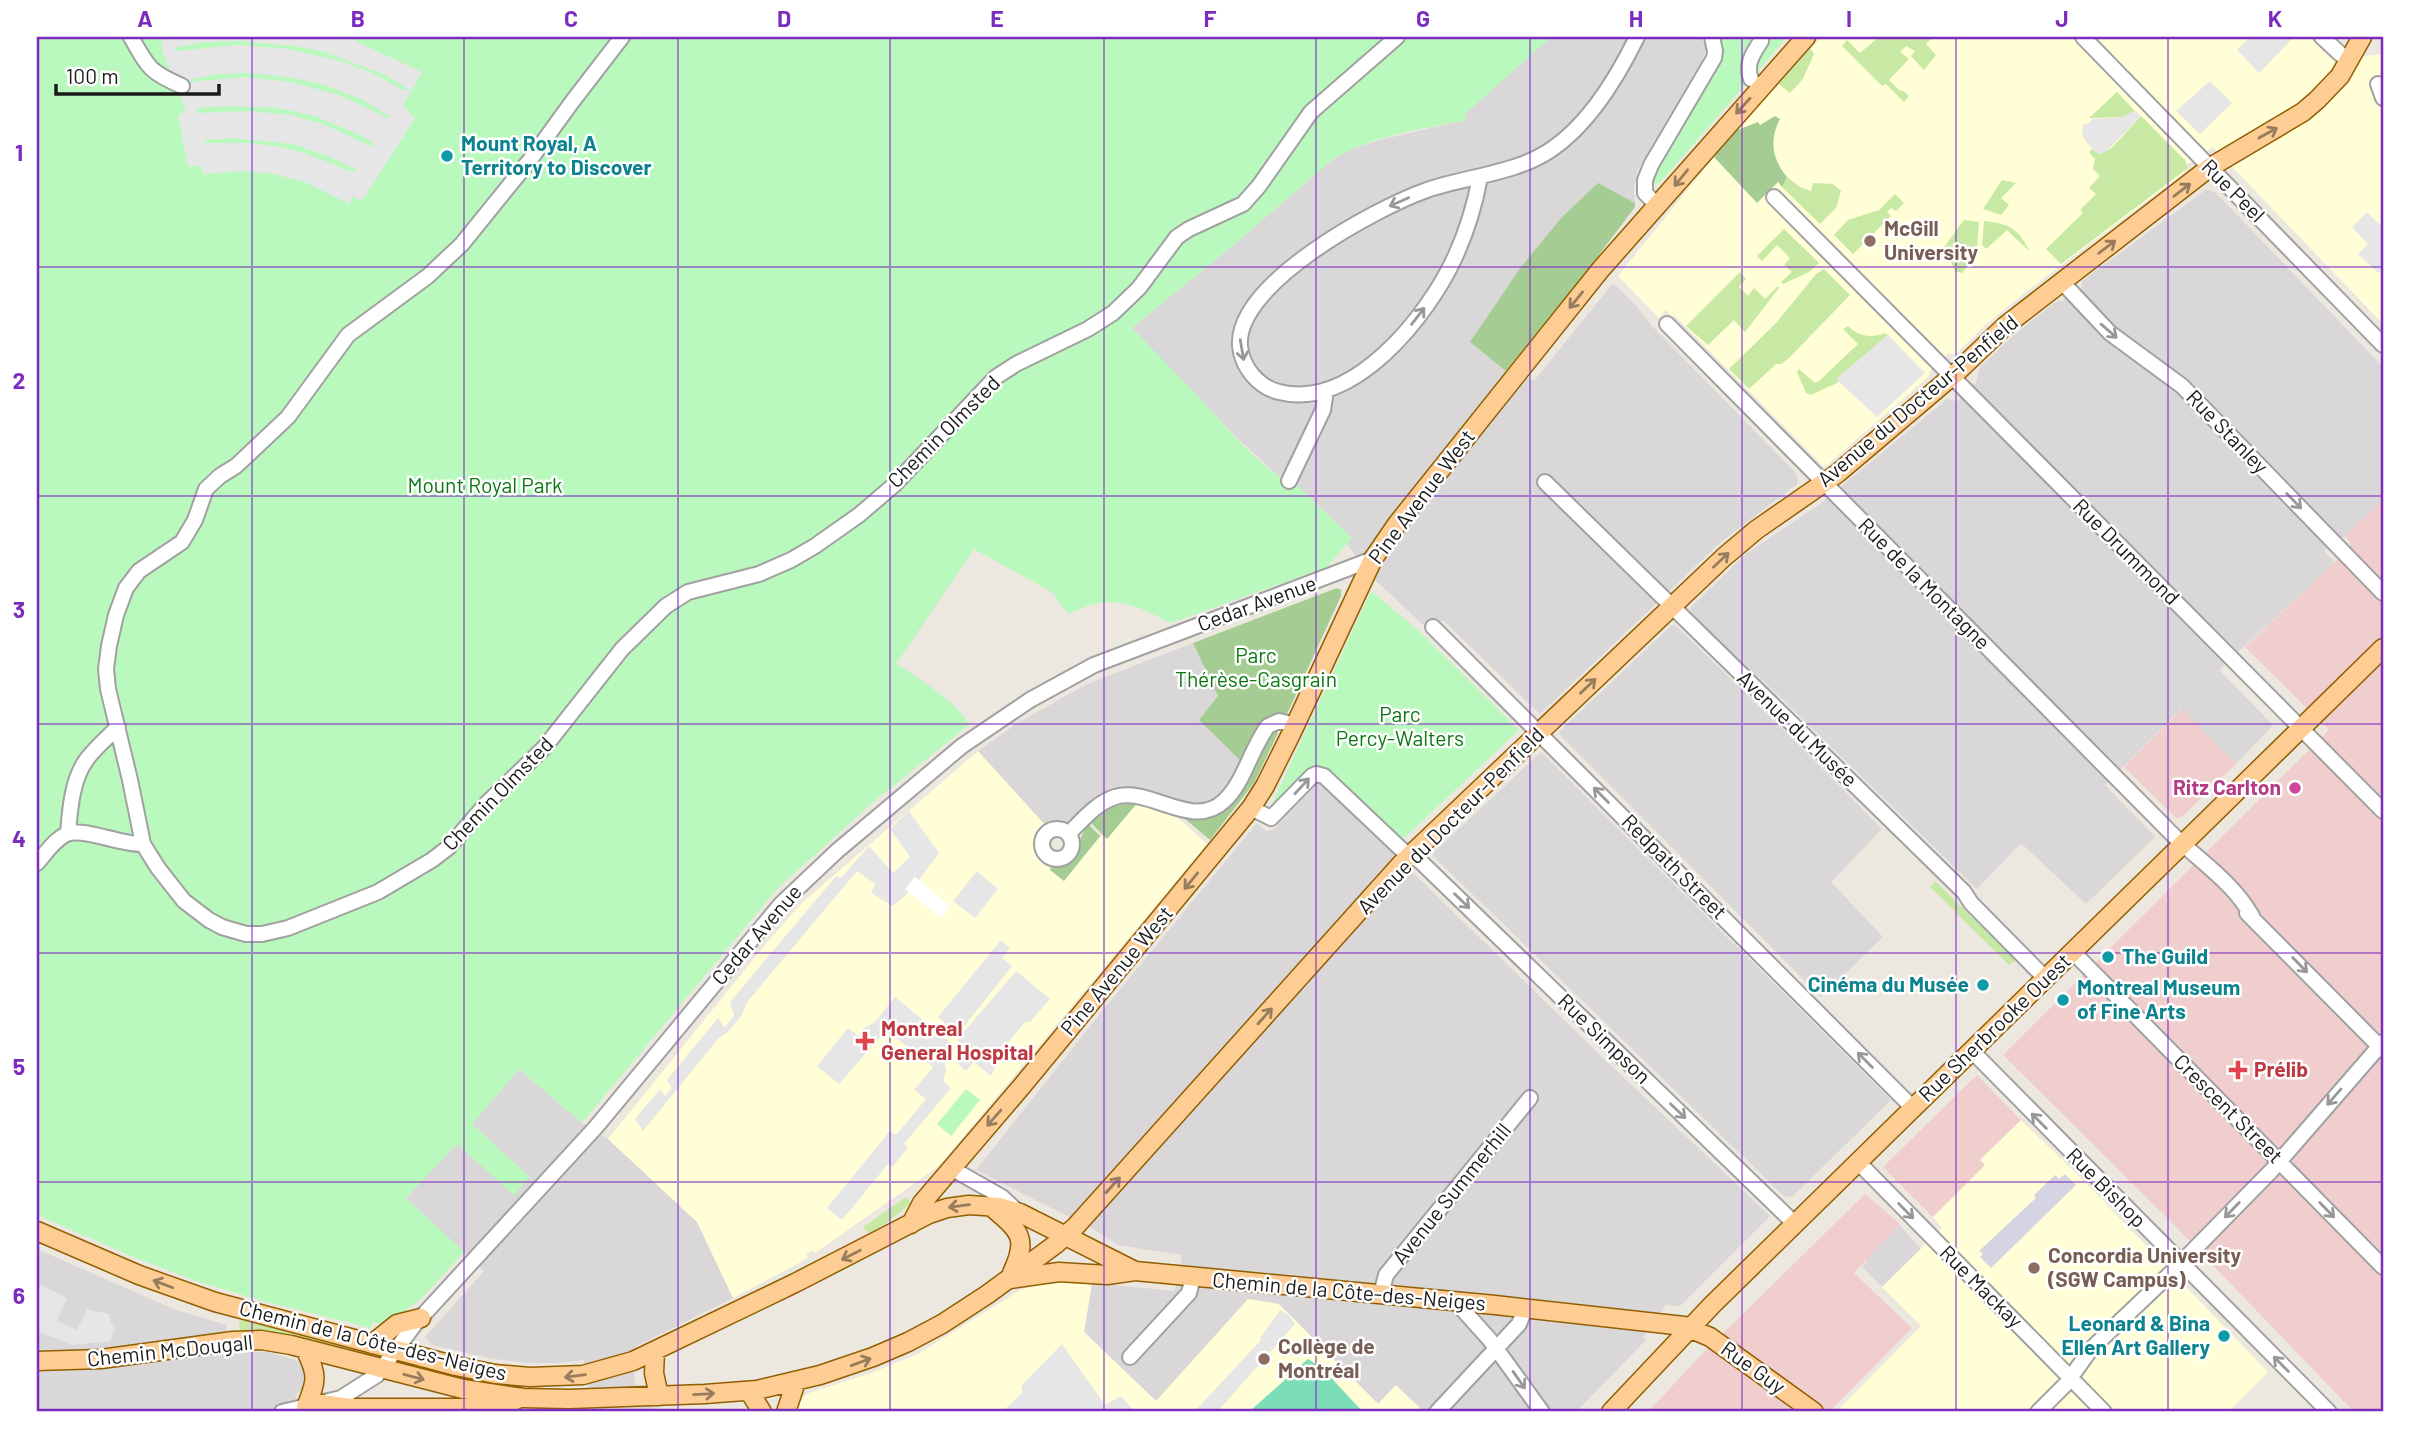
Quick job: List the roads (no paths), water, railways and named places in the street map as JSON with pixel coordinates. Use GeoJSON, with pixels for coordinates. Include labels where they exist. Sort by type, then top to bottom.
{"type":"FeatureCollection","features":[{"type":"Feature","properties":{"kind":"main road","name":"Pine Avenue West"},"geometry":{"type":"LineString","coordinates":[[911,1224],[922,1203],[1251,808],[1295,726],[1373,559],[1426,485],[1601,269],[1806,37]]}},
{"type":"Feature","properties":{"kind":"main road","name":"Avenue du Docteur-Penfield"},"geometry":{"type":"LineString","coordinates":[[383,1369],[457,1388],[523,1398],[659,1396],[748,1391],[796,1382],[851,1365],[908,1342],[953,1317],[1067,1235],[1411,855],[1744,539],[1843,469],[2006,326],[2209,168],[2303,112],[2330,88],[2362,37]]}},
{"type":"Feature","properties":{"kind":"main road","name":"Rue Sherbrooke Ouest"},"geometry":{"type":"LineString","coordinates":[[1611,1412],[1690,1328],[1795,1224],[2383,648]]}},
{"type":"Feature","properties":{"kind":"main road","name":"Chemin de la Côte-des-Neiges"},"geometry":{"type":"LineString","coordinates":[[37,1231],[159,1283],[227,1306],[474,1370],[542,1378],[594,1373],[655,1352],[929,1214],[969,1205],[991,1206],[1020,1213],[1135,1271],[1525,1308],[1661,1322],[1690,1328]]}},
{"type":"Feature","properties":{"kind":"main road"},"geometry":{"type":"LineString","coordinates":[[991,1206],[1012,1225],[1021,1239],[1021,1254],[1009,1279]]}},
{"type":"Feature","properties":{"kind":"main road"},"geometry":{"type":"LineString","coordinates":[[1009,1279],[1064,1271],[1107,1275],[1135,1271]]}},
{"type":"Feature","properties":{"kind":"main road"},"geometry":{"type":"LineString","coordinates":[[227,1306],[234,1323],[233,1341]]}},
{"type":"Feature","properties":{"kind":"main road"},"geometry":{"type":"LineString","coordinates":[[372,1345],[397,1324],[421,1318]]}},
{"type":"Feature","properties":{"kind":"main road","name":"Rue Guy"},"geometry":{"type":"LineString","coordinates":[[1690,1328],[1710,1337],[1814,1412]]}},
{"type":"Feature","properties":{"kind":"main road","name":"Chemin McDougall"},"geometry":{"type":"LineString","coordinates":[[37,1362],[101,1359],[233,1341],[271,1341],[383,1369]]}},
{"type":"Feature","properties":{"kind":"main road"},"geometry":{"type":"LineString","coordinates":[[305,1349],[316,1377],[313,1405],[351,1408],[486,1408],[523,1398]]}},
{"type":"Feature","properties":{"kind":"main road"},"geometry":{"type":"LineString","coordinates":[[655,1352],[654,1377],[659,1396]]}},
{"type":"Feature","properties":{"kind":"main road"},"geometry":{"type":"LineString","coordinates":[[786,1412],[796,1382]]}},
{"type":"Feature","properties":{"kind":"main road"},"geometry":{"type":"LineString","coordinates":[[748,1391],[762,1412]]}},
{"type":"Feature","properties":{"kind":"street"},"geometry":{"type":"LineString","coordinates":[[131,37],[150,69],[182,86]]}},
{"type":"Feature","properties":{"kind":"street","name":"Chemin Olmsted"},"geometry":{"type":"LineString","coordinates":[[622,37],[523,169],[462,244],[428,276],[348,335],[288,417],[236,466],[206,489],[195,520],[182,542],[139,572],[121,598],[107,660],[107,689],[118,727],[143,844],[164,877],[193,908],[222,927],[255,934],[288,928],[378,892],[432,860],[449,847],[486,804],[544,748],[622,649],[666,606],[688,592],[759,574],[791,561],[859,514],[894,485],[996,377],[1113,313],[1139,288],[1177,237],[1243,204],[1259,186],[1311,112],[1397,37]]}},
{"type":"Feature","properties":{"kind":"street"},"geometry":{"type":"LineString","coordinates":[[1480,177],[1470,220],[1448,271],[1432,298],[1408,329],[1386,351],[1347,381],[1326,391],[1284,393],[1270,389],[1256,379],[1245,363],[1240,345],[1243,326],[1252,309],[1280,278],[1342,232],[1417,194],[1463,179],[1480,177],[1538,157],[1561,141],[1602,96],[1637,37]]}},
{"type":"Feature","properties":{"kind":"street"},"geometry":{"type":"LineString","coordinates":[[1657,205],[1646,193],[1645,180],[1651,164],[1714,58],[1715,46],[1712,37]]}},
{"type":"Feature","properties":{"kind":"street","name":"Rue Peel"},"geometry":{"type":"LineString","coordinates":[[2083,37],[2383,345]]}},
{"type":"Feature","properties":{"kind":"street"},"geometry":{"type":"LineString","coordinates":[[2322,37],[2348,61]]}},
{"type":"Feature","properties":{"kind":"street"},"geometry":{"type":"LineString","coordinates":[[1751,79],[1748,73],[1749,64],[1761,41]]}},
{"type":"Feature","properties":{"kind":"street"},"geometry":{"type":"LineString","coordinates":[[2378,84],[2383,98]]}},
{"type":"Feature","properties":{"kind":"street","name":"Rue Drummond"},"geometry":{"type":"LineString","coordinates":[[1774,197],[2383,811]]}},
{"type":"Feature","properties":{"kind":"street","name":"Rue Stanley"},"geometry":{"type":"LineString","coordinates":[[2062,282],[2110,333],[2182,386],[2383,593]]}},
{"type":"Feature","properties":{"kind":"street","name":"Rue de la Montagne"},"geometry":{"type":"LineString","coordinates":[[1667,324],[2182,844],[2193,862],[2238,908],[2252,916],[2382,1046]]}},
{"type":"Feature","properties":{"kind":"street"},"geometry":{"type":"LineString","coordinates":[[1289,481],[1324,408],[1326,391]]}},
{"type":"Feature","properties":{"kind":"street","name":"Avenue du Musée"},"geometry":{"type":"LineString","coordinates":[[1545,482],[1964,892],[1971,903],[2046,979]]}},
{"type":"Feature","properties":{"kind":"street","name":"Cedar Avenue"},"geometry":{"type":"LineString","coordinates":[[282,1412],[341,1398],[357,1390],[383,1369],[421,1318],[587,1137],[775,910],[837,851],[961,746],[1030,700],[1094,665],[1373,559]]}},
{"type":"Feature","properties":{"kind":"street","name":"Cedar Avenue"},"geometry":{"type":"LineString","coordinates":[[1329,577],[1345,583],[1355,594]]}},
{"type":"Feature","properties":{"kind":"street","name":"Redpath Street"},"geometry":{"type":"LineString","coordinates":[[1433,627],[1913,1108]]}},
{"type":"Feature","properties":{"kind":"street"},"geometry":{"type":"LineString","coordinates":[[1068,834],[1101,804],[1118,796],[1140,796],[1183,810],[1203,810],[1217,806],[1232,792],[1268,726],[1279,721],[1295,726]]}},
{"type":"Feature","properties":{"kind":"street"},"geometry":{"type":"LineString","coordinates":[[37,863],[53,844],[68,833],[79,770],[118,727]]}},
{"type":"Feature","properties":{"kind":"street","name":"Rue Drummond"},"geometry":{"type":"LineString","coordinates":[[2300,728],[2311,745],[2368,803]]}},
{"type":"Feature","properties":{"kind":"street","name":"Rue Simpson"},"geometry":{"type":"LineString","coordinates":[[1251,808],[1271,818],[1311,776],[1321,775],[1401,849],[1421,862],[1795,1224]]}},
{"type":"Feature","properties":{"kind":"street"},"geometry":{"type":"LineString","coordinates":[[68,833],[128,844],[143,844]]}},
{"type":"Feature","properties":{"kind":"street","name":"Crescent Street"},"geometry":{"type":"LineString","coordinates":[[2073,952],[2383,1267]]}},
{"type":"Feature","properties":{"kind":"street"},"geometry":{"type":"LineString","coordinates":[[2038,1412],[2071,1377],[2091,1349],[2181,1263],[2279,1161],[2382,1046]]}},
{"type":"Feature","properties":{"kind":"street","name":"Rue Bishop"},"geometry":{"type":"LineString","coordinates":[[1972,1051],[2329,1412]]}},
{"type":"Feature","properties":{"kind":"street","name":"Avenue Summerhill"},"geometry":{"type":"LineString","coordinates":[[1381,1294],[1386,1275],[1530,1098]]}},
{"type":"Feature","properties":{"kind":"street","name":"Rue Mackay"},"geometry":{"type":"LineString","coordinates":[[1858,1162],[2104,1412]]}},
{"type":"Feature","properties":{"kind":"street","name":"Chemin de la Côte-des-Neiges"},"geometry":{"type":"LineString","coordinates":[[951,1168],[1002,1196],[1020,1213]]}},
{"type":"Feature","properties":{"kind":"street"},"geometry":{"type":"LineString","coordinates":[[1130,1357],[1189,1293],[1193,1277]]}},
{"type":"Feature","properties":{"kind":"street"},"geometry":{"type":"LineString","coordinates":[[1456,1302],[1496,1349],[1542,1412]]}},
{"type":"Feature","properties":{"kind":"street"},"geometry":{"type":"LineString","coordinates":[[1437,1412],[1519,1324],[1525,1308]]}},
{"type":"Feature","properties":{"kind":"place","name":"Mount Royal, A Territory to Discover"},"geometry":{"type":"Point","coordinates":[447,156]}},
{"type":"Feature","properties":{"kind":"place","name":"McGill University"},"geometry":{"type":"Point","coordinates":[1870,241]}},
{"type":"Feature","properties":{"kind":"place","name":"Ritz Carlton"},"geometry":{"type":"Point","coordinates":[2295,788]}},
{"type":"Feature","properties":{"kind":"place","name":"The Guild"},"geometry":{"type":"Point","coordinates":[2108,957]}},
{"type":"Feature","properties":{"kind":"place","name":"Cinéma du Musée"},"geometry":{"type":"Point","coordinates":[1983,985]}},
{"type":"Feature","properties":{"kind":"place","name":"Montreal Museum of Fine Arts"},"geometry":{"type":"Point","coordinates":[2063,1000]}},
{"type":"Feature","properties":{"kind":"place","name":"Montreal General Hospital"},"geometry":{"type":"Point","coordinates":[865,1041]}},
{"type":"Feature","properties":{"kind":"place","name":"Prélib"},"geometry":{"type":"Point","coordinates":[2238,1070]}},
{"type":"Feature","properties":{"kind":"place","name":"Concordia University (SGW Campus)"},"geometry":{"type":"Point","coordinates":[2034,1268]}},
{"type":"Feature","properties":{"kind":"place","name":"Leonard & Bina Ellen Art Gallery"},"geometry":{"type":"Point","coordinates":[2224,1336]}},
{"type":"Feature","properties":{"kind":"place","name":"Collège de Montréal"},"geometry":{"type":"Point","coordinates":[1264,1359]}},
{"type":"Feature","properties":{"kind":"park label","name":"Mount Royal Park"},"geometry":{"type":"Point","coordinates":[485,486]}},
{"type":"Feature","properties":{"kind":"park label","name":"Parc Thérèse-Casgrain"},"geometry":{"type":"Point","coordinates":[1256,668]}},
{"type":"Feature","properties":{"kind":"park label","name":"Parc Percy-Walters"},"geometry":{"type":"Point","coordinates":[1400,727]}}]}
